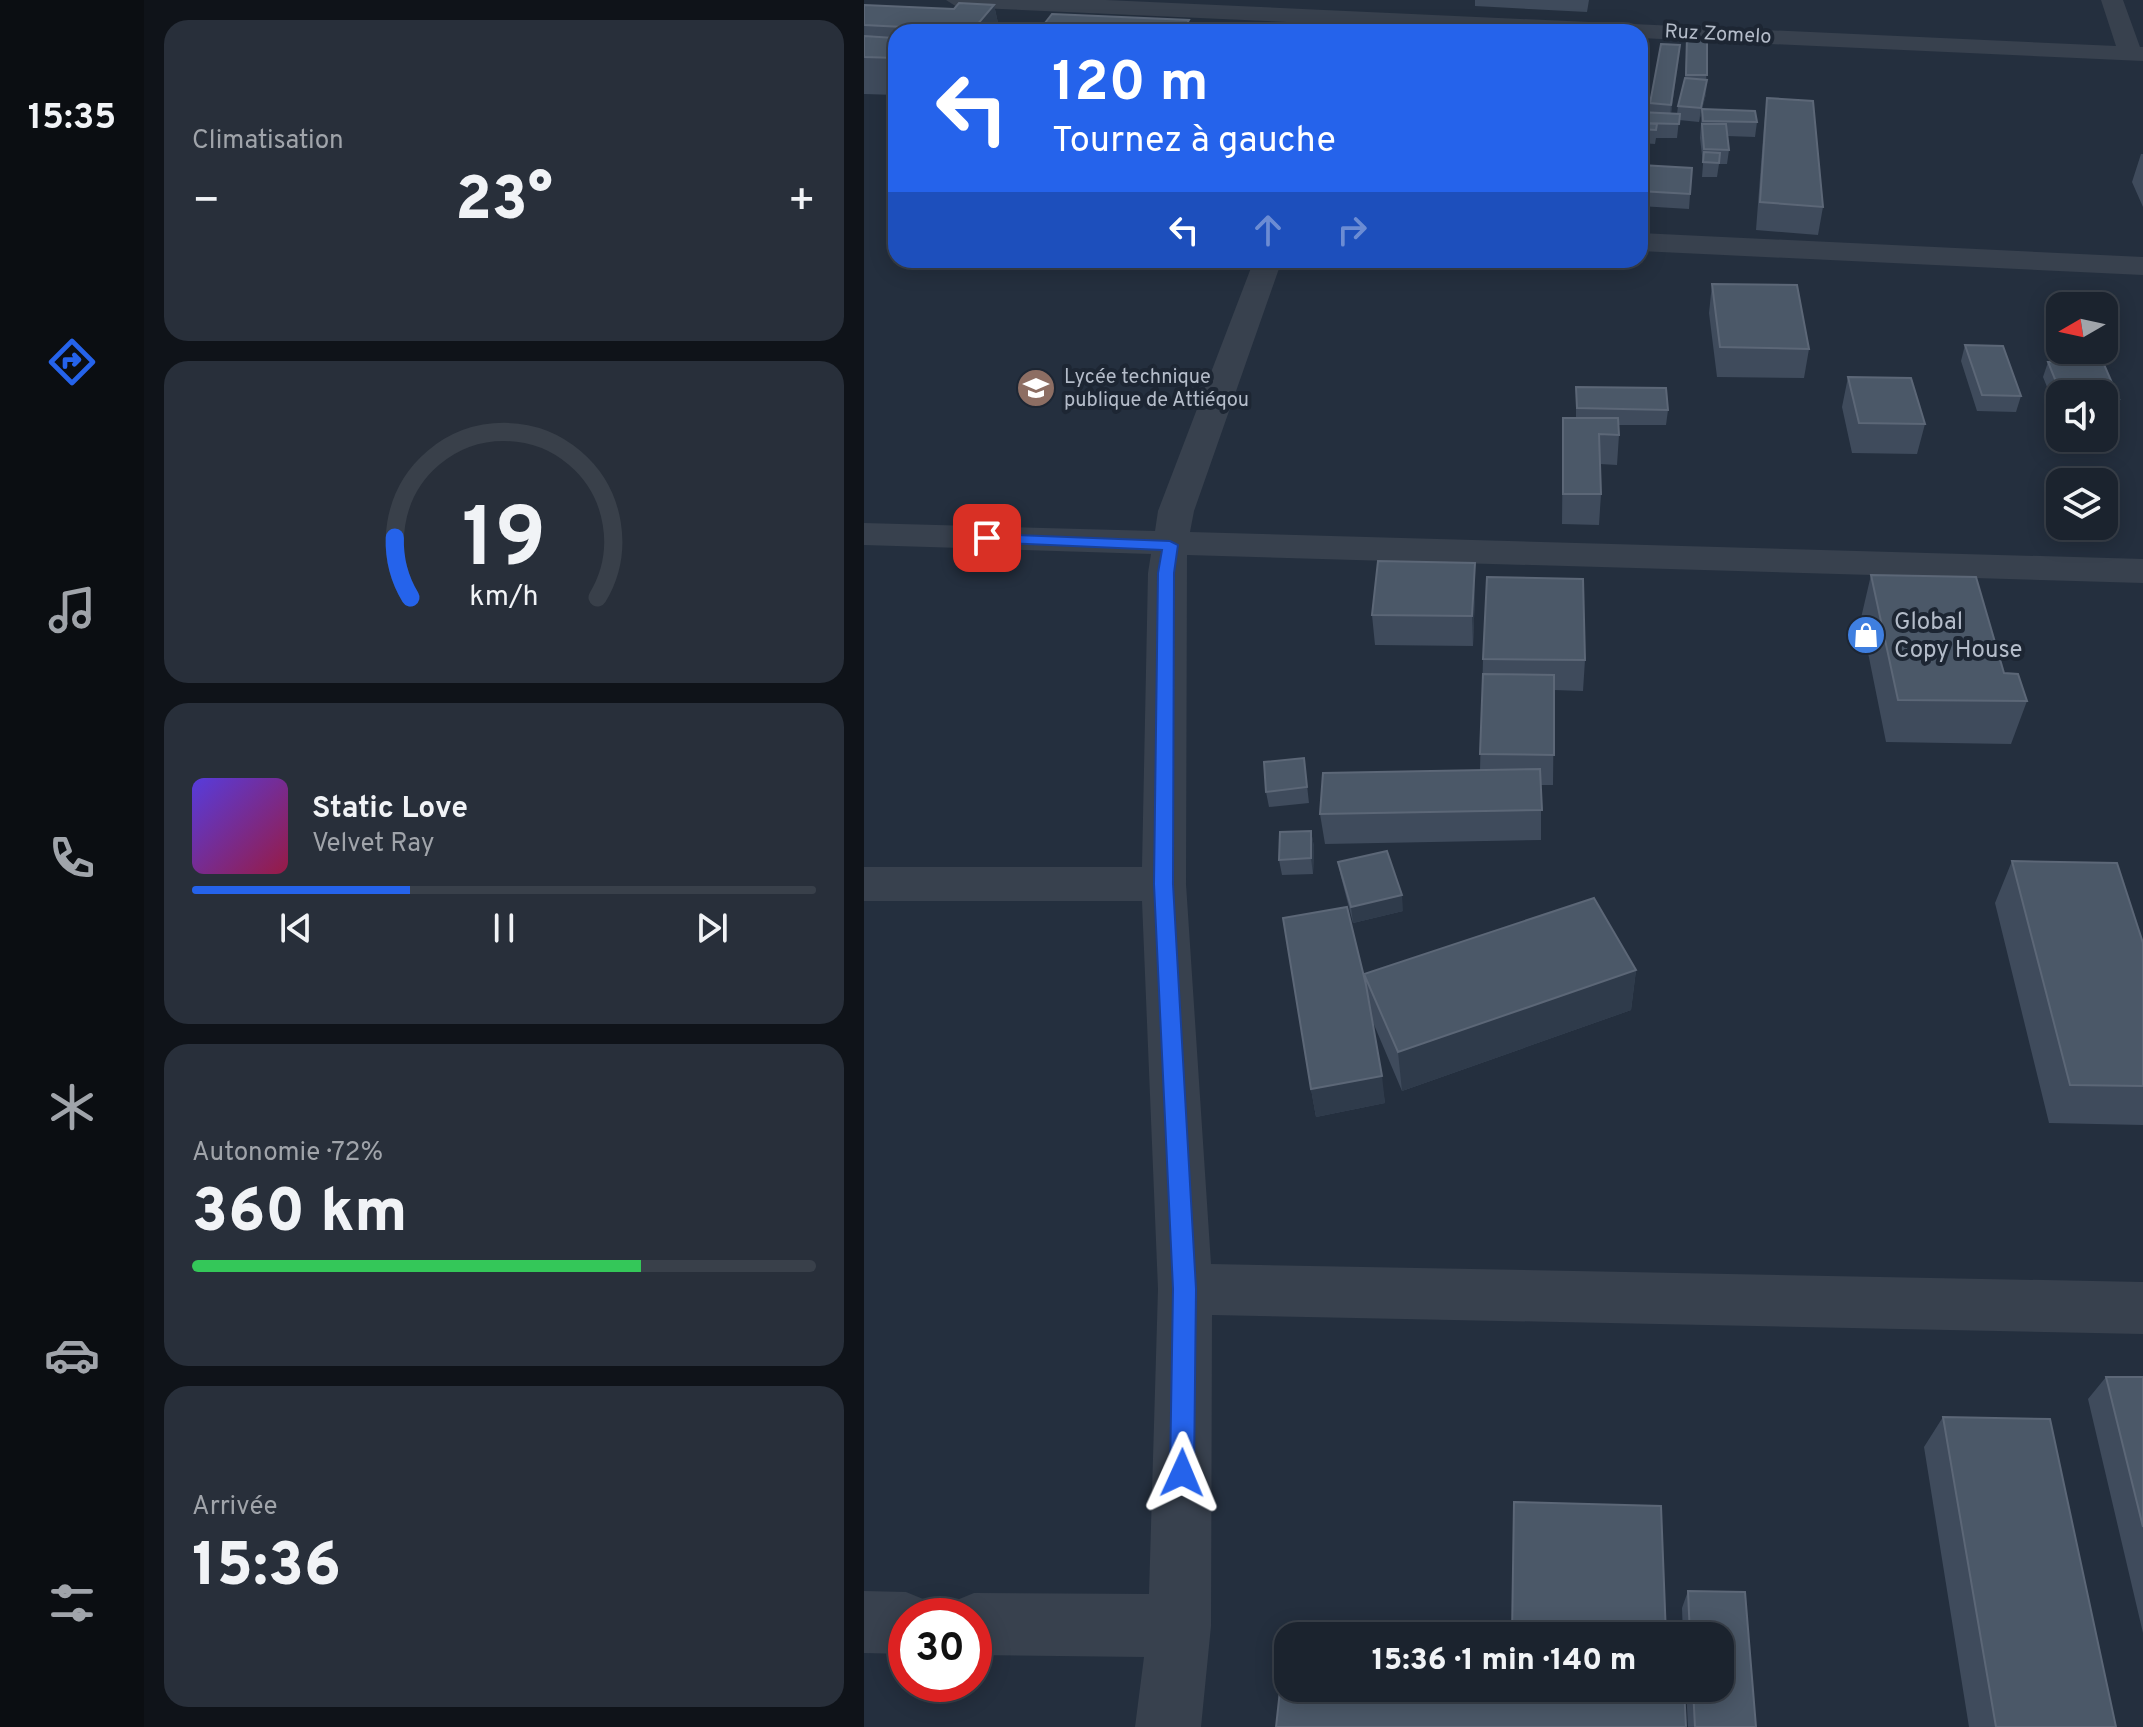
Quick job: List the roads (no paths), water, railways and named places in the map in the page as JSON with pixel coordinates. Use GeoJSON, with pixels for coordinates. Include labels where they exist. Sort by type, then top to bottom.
{"type":"FeatureCollection","features":[{"type":"Feature","properties":{"kind":"street","name":"Ruz Zomelo"},"geometry":{"type":"LineString","coordinates":[[957,0],[1360,16],[1720,22],[2136,54]]}},
{"type":"Feature","properties":{"kind":"street"},"geometry":{"type":"LineString","coordinates":[[2112,0],[2136,54]]}},
{"type":"Feature","properties":{"kind":"street"},"geometry":{"type":"LineString","coordinates":[[1648,242],[2143,266]]}},
{"type":"Feature","properties":{"kind":"street"},"geometry":{"type":"LineString","coordinates":[[1168,1727],[1180,1626],[1185,1289],[1164,884],[1166,573],[1176,511],[1265,268]]}},
{"type":"Feature","properties":{"kind":"street"},"geometry":{"type":"LineString","coordinates":[[864,534],[2143,571]]}},
{"type":"Feature","properties":{"kind":"street"},"geometry":{"type":"LineString","coordinates":[[864,884],[1164,884]]}},
{"type":"Feature","properties":{"kind":"street"},"geometry":{"type":"LineString","coordinates":[[1185,1289],[2143,1308]]}},
{"type":"Feature","properties":{"kind":"street"},"geometry":{"type":"LineString","coordinates":[[864,1622],[888,1623]]}},
{"type":"Feature","properties":{"kind":"street"},"geometry":{"type":"LineString","coordinates":[[992,1624],[1180,1626]]}},
{"type":"Feature","properties":{"kind":"place","name":"Lycée technique publique de Attiéqou"},"geometry":{"type":"Point","coordinates":[1036,388]}},
{"type":"Feature","properties":{"kind":"place","name":"Global Copy House"},"geometry":{"type":"Point","coordinates":[1866,635]}}]}
